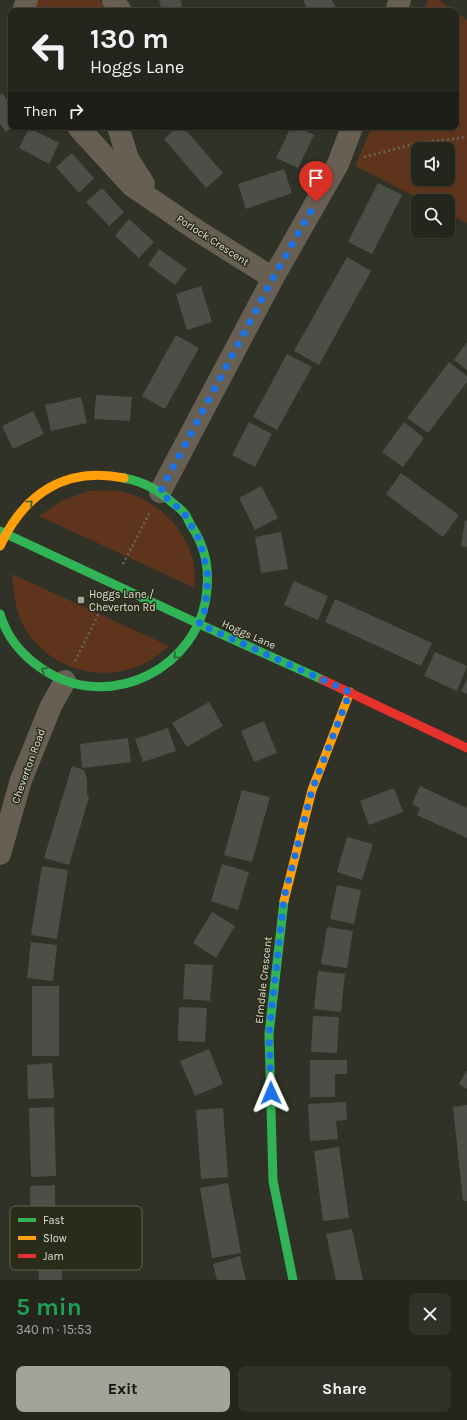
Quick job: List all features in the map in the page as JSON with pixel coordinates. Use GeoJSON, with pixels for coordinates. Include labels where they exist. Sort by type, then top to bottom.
{"type":"FeatureCollection","features":[{"type":"Feature","properties":{"kind":"street","name":"Porlock Crescent"},"geometry":{"type":"LineString","coordinates":[[81,130],[132,186],[198,231],[273,278]]}},
{"type":"Feature","properties":{"kind":"street","name":"Porlock Crescent"},"geometry":{"type":"LineString","coordinates":[[119,130],[128,159],[154,200]]}},
{"type":"Feature","properties":{"kind":"street"},"geometry":{"type":"LineString","coordinates":[[160,492],[273,278],[338,164],[351,130]]}},
{"type":"Feature","properties":{"kind":"street"},"geometry":{"type":"LineString","coordinates":[[0,546],[3,532],[20,512],[39,494],[57,484],[77,477],[97,474],[117,475],[139,481],[160,492],[184,513],[200,541],[208,576],[205,610],[199,624],[181,652],[162,668],[140,680],[117,686],[94,688],[65,681],[41,669],[21,652],[10,636],[0,614]]}},
{"type":"Feature","properties":{"kind":"street","name":"Hoggs Lane"},"geometry":{"type":"LineString","coordinates":[[3,532],[199,624],[350,692],[467,748]]}},
{"type":"Feature","properties":{"kind":"street","name":"Cheverton Road"},"geometry":{"type":"LineString","coordinates":[[0,854],[21,780],[51,706],[65,681]]}},
{"type":"Feature","properties":{"kind":"street","name":"Elmdale Crescent"},"geometry":{"type":"LineString","coordinates":[[293,1280],[273,1181],[269,1034],[284,898],[312,790],[350,692]]}},
{"type":"Feature","properties":{"kind":"path"},"geometry":{"type":"LineString","coordinates":[[338,164],[418,143],[467,137]]}},
{"type":"Feature","properties":{"kind":"shaded area"},"geometry":{"type":"Polygon","coordinates":[[[34,0],[100,0],[108,8],[31,8],[34,0]]]}},
{"type":"Feature","properties":{"kind":"shaded area"},"geometry":{"type":"Polygon","coordinates":[[[428,0],[439,0],[450,8],[424,8],[428,0]]]}},
{"type":"Feature","properties":{"kind":"shaded area"},"geometry":{"type":"Polygon","coordinates":[[[459,14],[467,20],[467,223],[455,217],[455,194],[411,194],[355,166],[371,130],[459,130],[459,14]]]}},
{"type":"Feature","properties":{"kind":"shaded area"},"geometry":{"type":"Polygon","coordinates":[[[89,491],[117,491],[130,494],[143,499],[165,514],[182,535],[188,547],[194,563],[195,588],[39,516],[63,500],[89,491]]]}},
{"type":"Feature","properties":{"kind":"shaded area"},"geometry":{"type":"Polygon","coordinates":[[[12,574],[169,646],[153,659],[144,664],[117,672],[101,673],[71,667],[45,651],[24,627],[17,608],[12,574]]]}},
{"type":"Feature","properties":{"kind":"building"},"geometry":{"type":"Polygon","coordinates":[[[159,0],[181,0],[182,8],[161,8],[159,0]]]}},
{"type":"Feature","properties":{"kind":"building"},"geometry":{"type":"Polygon","coordinates":[[[303,0],[332,0],[336,8],[307,8],[303,0]]]}},
{"type":"Feature","properties":{"kind":"building"},"geometry":{"type":"Polygon","coordinates":[[[2,93],[8,101],[9,130],[6,132],[0,124],[0,95],[2,93]]]}},
{"type":"Feature","properties":{"kind":"building"},"geometry":{"type":"Polygon","coordinates":[[[28,130],[33,130],[59,143],[49,164],[19,148],[28,130]]]}},
{"type":"Feature","properties":{"kind":"building"},"geometry":{"type":"Polygon","coordinates":[[[174,130],[186,130],[223,173],[206,188],[164,139],[174,130]]]}},
{"type":"Feature","properties":{"kind":"building"},"geometry":{"type":"Polygon","coordinates":[[[290,130],[303,130],[314,135],[298,168],[276,158],[290,130]]]}},
{"type":"Feature","properties":{"kind":"building"},"geometry":{"type":"Polygon","coordinates":[[[72,153],[94,178],[79,193],[56,167],[72,153]]]}},
{"type":"Feature","properties":{"kind":"building"},"geometry":{"type":"Polygon","coordinates":[[[284,169],[292,193],[246,209],[238,184],[284,169]]]}},
{"type":"Feature","properties":{"kind":"building"},"geometry":{"type":"Polygon","coordinates":[[[378,183],[402,195],[372,254],[348,242],[378,183]]]}},
{"type":"Feature","properties":{"kind":"building"},"geometry":{"type":"Polygon","coordinates":[[[102,188],[124,212],[109,226],[86,202],[102,188]]]}},
{"type":"Feature","properties":{"kind":"building"},"geometry":{"type":"Polygon","coordinates":[[[129,219],[154,242],[139,258],[115,236],[129,219]]]}},
{"type":"Feature","properties":{"kind":"building"},"geometry":{"type":"Polygon","coordinates":[[[159,249],[187,269],[175,285],[148,265],[159,249]]]}},
{"type":"Feature","properties":{"kind":"building"},"geometry":{"type":"Polygon","coordinates":[[[347,257],[371,271],[319,365],[294,351],[347,257]]]}},
{"type":"Feature","properties":{"kind":"building"},"geometry":{"type":"Polygon","coordinates":[[[201,286],[212,322],[187,330],[176,294],[201,286]]]}},
{"type":"Feature","properties":{"kind":"building"},"geometry":{"type":"Polygon","coordinates":[[[176,335],[199,348],[165,409],[142,396],[176,335]]]}},
{"type":"Feature","properties":{"kind":"building"},"geometry":{"type":"Polygon","coordinates":[[[467,342],[467,370],[454,360],[467,342]]]}},
{"type":"Feature","properties":{"kind":"building"},"geometry":{"type":"Polygon","coordinates":[[[287,354],[312,367],[277,430],[253,417],[287,354]]]}},
{"type":"Feature","properties":{"kind":"building"},"geometry":{"type":"Polygon","coordinates":[[[449,362],[467,376],[467,382],[428,433],[407,418],[449,362]]]}},
{"type":"Feature","properties":{"kind":"building"},"geometry":{"type":"Polygon","coordinates":[[[96,395],[132,397],[130,421],[94,419],[96,395]]]}},
{"type":"Feature","properties":{"kind":"building"},"geometry":{"type":"Polygon","coordinates":[[[81,397],[87,423],[51,431],[45,405],[81,397]]]}},
{"type":"Feature","properties":{"kind":"building"},"geometry":{"type":"Polygon","coordinates":[[[33,411],[44,434],[13,449],[2,426],[33,411]]]}},
{"type":"Feature","properties":{"kind":"building"},"geometry":{"type":"Polygon","coordinates":[[[249,422],[272,434],[255,467],[232,455],[249,422]]]}},
{"type":"Feature","properties":{"kind":"building"},"geometry":{"type":"Polygon","coordinates":[[[404,422],[424,438],[403,467],[382,452],[404,422]]]}},
{"type":"Feature","properties":{"kind":"building"},"geometry":{"type":"Polygon","coordinates":[[[401,473],[459,515],[443,537],[386,494],[401,473]]]}},
{"type":"Feature","properties":{"kind":"building"},"geometry":{"type":"Polygon","coordinates":[[[261,486],[278,518],[255,530],[239,498],[261,486]]]}},
{"type":"Feature","properties":{"kind":"building"},"geometry":{"type":"Polygon","coordinates":[[[465,520],[467,521],[467,547],[461,546],[465,520]]]}},
{"type":"Feature","properties":{"kind":"building"},"geometry":{"type":"Polygon","coordinates":[[[281,532],[288,569],[261,573],[255,537],[281,532]]]}},
{"type":"Feature","properties":{"kind":"building"},"geometry":{"type":"Polygon","coordinates":[[[294,581],[328,596],[318,620],[284,605],[294,581]]]}},
{"type":"Feature","properties":{"kind":"building"},"geometry":{"type":"Polygon","coordinates":[[[335,599],[432,643],[421,666],[325,622],[335,599]]]}},
{"type":"Feature","properties":{"kind":"building"},"geometry":{"type":"Polygon","coordinates":[[[435,652],[467,666],[457,691],[424,676],[435,652]]]}},
{"type":"Feature","properties":{"kind":"building"},"geometry":{"type":"Polygon","coordinates":[[[467,679],[467,694],[461,691],[467,679]]]}},
{"type":"Feature","properties":{"kind":"building"},"geometry":{"type":"Polygon","coordinates":[[[209,702],[223,726],[187,747],[172,723],[209,702]]]}},
{"type":"Feature","properties":{"kind":"building"},"geometry":{"type":"Polygon","coordinates":[[[264,721],[277,753],[254,762],[241,731],[264,721]]]}},
{"type":"Feature","properties":{"kind":"building"},"geometry":{"type":"Polygon","coordinates":[[[168,728],[176,751],[143,762],[135,739],[168,728]]]}},
{"type":"Feature","properties":{"kind":"building"},"geometry":{"type":"Polygon","coordinates":[[[128,738],[131,762],[82,768],[80,744],[128,738]]]}},
{"type":"Feature","properties":{"kind":"building"},"geometry":{"type":"Polygon","coordinates":[[[72,766],[84,770],[87,779],[87,794],[89,797],[69,865],[44,858],[72,766]]]}},
{"type":"Feature","properties":{"kind":"building"},"geometry":{"type":"Polygon","coordinates":[[[420,786],[467,808],[467,838],[417,815],[420,808],[412,804],[420,786]]]}},
{"type":"Feature","properties":{"kind":"building"},"geometry":{"type":"Polygon","coordinates":[[[394,788],[403,812],[369,825],[360,801],[394,788]]]}},
{"type":"Feature","properties":{"kind":"building"},"geometry":{"type":"Polygon","coordinates":[[[242,790],[270,797],[252,862],[224,855],[242,790]]]}},
{"type":"Feature","properties":{"kind":"building"},"geometry":{"type":"Polygon","coordinates":[[[347,837],[373,844],[362,880],[337,872],[347,837]]]}},
{"type":"Feature","properties":{"kind":"building"},"geometry":{"type":"Polygon","coordinates":[[[222,864],[249,872],[238,910],[211,901],[222,864]]]}},
{"type":"Feature","properties":{"kind":"building"},"geometry":{"type":"Polygon","coordinates":[[[42,866],[68,870],[57,939],[31,935],[42,866]]]}},
{"type":"Feature","properties":{"kind":"building"},"geometry":{"type":"Polygon","coordinates":[[[337,885],[361,890],[354,924],[330,919],[337,885]]]}},
{"type":"Feature","properties":{"kind":"building"},"geometry":{"type":"Polygon","coordinates":[[[212,912],[235,926],[216,958],[193,943],[212,912]]]}},
{"type":"Feature","properties":{"kind":"building"},"geometry":{"type":"Polygon","coordinates":[[[327,927],[353,931],[347,968],[321,964],[327,927]]]}},
{"type":"Feature","properties":{"kind":"building"},"geometry":{"type":"Polygon","coordinates":[[[31,942],[57,945],[53,981],[27,978],[31,942]]]}},
{"type":"Feature","properties":{"kind":"building"},"geometry":{"type":"Polygon","coordinates":[[[185,964],[213,965],[210,1001],[183,999],[185,964]]]}},
{"type":"Feature","properties":{"kind":"building"},"geometry":{"type":"Polygon","coordinates":[[[318,971],[345,974],[341,1012],[314,1009],[318,971]]]}},
{"type":"Feature","properties":{"kind":"building"},"geometry":{"type":"Polygon","coordinates":[[[32,986],[59,986],[59,1056],[32,1056],[32,986]]]}},
{"type":"Feature","properties":{"kind":"building"},"geometry":{"type":"Polygon","coordinates":[[[179,1007],[207,1008],[205,1042],[178,1041],[179,1007]]]}},
{"type":"Feature","properties":{"kind":"building"},"geometry":{"type":"Polygon","coordinates":[[[313,1016],[339,1017],[337,1053],[311,1052],[313,1016]]]}},
{"type":"Feature","properties":{"kind":"building"},"geometry":{"type":"Polygon","coordinates":[[[209,1049],[223,1084],[195,1096],[180,1061],[209,1049]]]}},
{"type":"Feature","properties":{"kind":"building"},"geometry":{"type":"Polygon","coordinates":[[[310,1060],[347,1060],[347,1074],[335,1074],[335,1097],[310,1097],[310,1060]]]}},
{"type":"Feature","properties":{"kind":"building"},"geometry":{"type":"Polygon","coordinates":[[[52,1063],[54,1098],[28,1099],[27,1065],[52,1063]]]}},
{"type":"Feature","properties":{"kind":"building"},"geometry":{"type":"Polygon","coordinates":[[[467,1070],[467,1089],[459,1084],[467,1070]]]}},
{"type":"Feature","properties":{"kind":"building"},"geometry":{"type":"Polygon","coordinates":[[[346,1102],[347,1120],[336,1121],[338,1139],[310,1141],[308,1104],[346,1102]]]}},
{"type":"Feature","properties":{"kind":"building"},"geometry":{"type":"Polygon","coordinates":[[[467,1105],[467,1201],[463,1201],[453,1107],[467,1105]]]}},
{"type":"Feature","properties":{"kind":"building"},"geometry":{"type":"Polygon","coordinates":[[[54,1107],[56,1176],[31,1177],[29,1108],[54,1107]]]}},
{"type":"Feature","properties":{"kind":"building"},"geometry":{"type":"Polygon","coordinates":[[[223,1108],[228,1177],[201,1179],[196,1110],[223,1108]]]}},
{"type":"Feature","properties":{"kind":"building"},"geometry":{"type":"Polygon","coordinates":[[[339,1147],[349,1218],[323,1221],[314,1151],[339,1147]]]}},
{"type":"Feature","properties":{"kind":"building"},"geometry":{"type":"Polygon","coordinates":[[[228,1183],[241,1253],[212,1258],[200,1188],[228,1183]]]}},
{"type":"Feature","properties":{"kind":"building"},"geometry":{"type":"Polygon","coordinates":[[[55,1185],[55,1206],[30,1206],[30,1186],[55,1185]]]}},
{"type":"Feature","properties":{"kind":"building"},"geometry":{"type":"Polygon","coordinates":[[[352,1229],[363,1280],[336,1280],[326,1234],[352,1229]]]}},
{"type":"Feature","properties":{"kind":"building"},"geometry":{"type":"Polygon","coordinates":[[[240,1256],[246,1280],[217,1280],[213,1264],[240,1256]]]}},
{"type":"Feature","properties":{"kind":"building"},"geometry":{"type":"Polygon","coordinates":[[[38,1270],[62,1270],[62,1280],[39,1280],[38,1270]]]}},
{"type":"Feature","properties":{"kind":"traffic: fast"},"geometry":{"type":"LineString","coordinates":[[0,614],[11,638],[16,645],[41,668],[67,681],[94,687],[122,684],[147,676],[170,661],[188,641],[201,616],[207,588],[207,572],[203,548],[183,511],[151,487],[124,478]]}},
{"type":"Feature","properties":{"kind":"traffic: fast"},"geometry":{"type":"LineString","coordinates":[[0,531],[323,680]]}},
{"type":"Feature","properties":{"kind":"traffic: fast"},"geometry":{"type":"LineString","coordinates":[[284,901],[269,1034],[273,1181],[293,1280]]}},
{"type":"Feature","properties":{"kind":"traffic: slow"},"geometry":{"type":"LineString","coordinates":[[0,546],[21,512],[34,498],[49,488],[65,481],[83,476],[103,475],[124,478]]}},
{"type":"Feature","properties":{"kind":"traffic: slow"},"geometry":{"type":"LineString","coordinates":[[284,901],[312,790],[350,692]]}},
{"type":"Feature","properties":{"kind":"traffic: jam"},"geometry":{"type":"LineString","coordinates":[[323,680],[467,748]]}},
{"type":"Feature","properties":{"kind":"place","name":"Hoggs Lane / Cheverton Rd"},"geometry":{"type":"Point","coordinates":[81,600]}},
{"type":"Feature","properties":{"kind":"route"},"geometry":{"type":"LineString","coordinates":[[271,1093],[269,1034],[284,898],[312,790],[350,692],[199,624],[205,610],[208,576],[200,541],[184,513],[160,492],[273,278],[316,202]]}}]}
